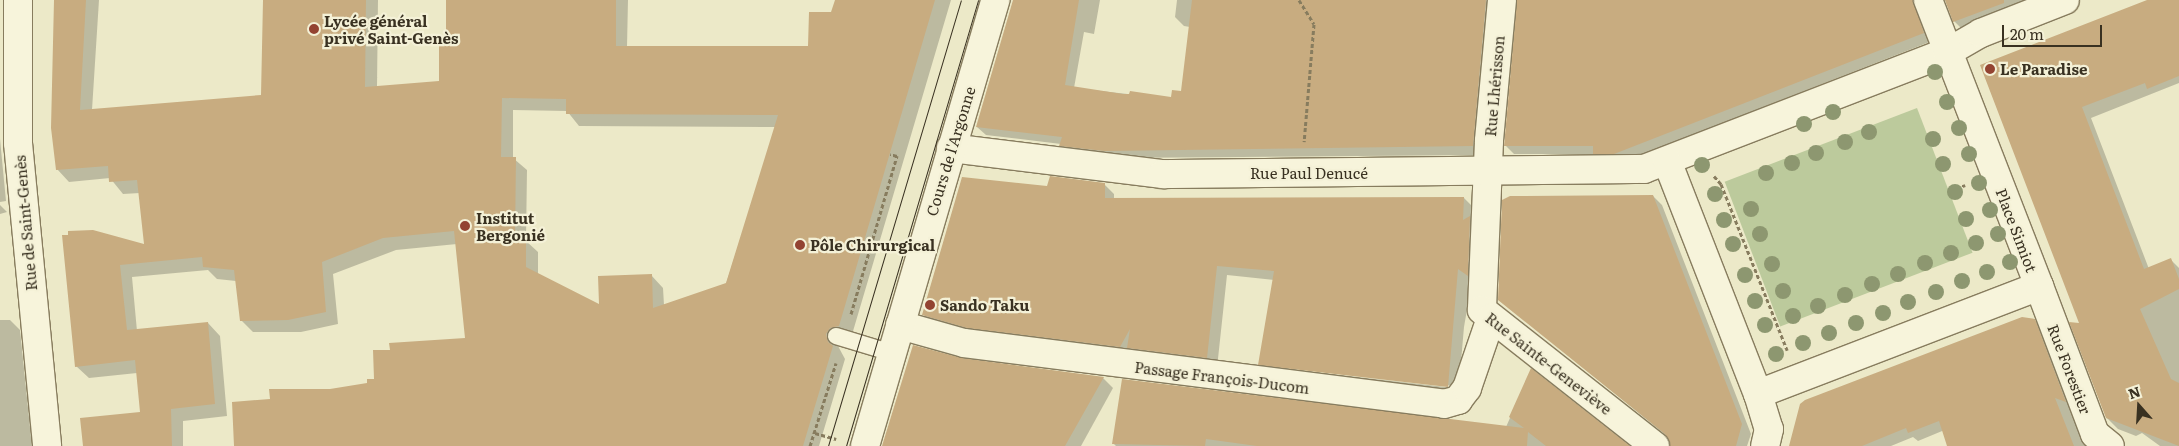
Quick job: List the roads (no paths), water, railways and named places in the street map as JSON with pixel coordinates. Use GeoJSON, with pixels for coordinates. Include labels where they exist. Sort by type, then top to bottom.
{"type":"FeatureCollection","features":[{"type":"Feature","properties":{"kind":"street","name":"Rue de Saint-Genès"},"geometry":{"type":"LineString","coordinates":[[18,0],[18,143],[47,446]]}},
{"type":"Feature","properties":{"kind":"street","name":"Cours de l'Argonne"},"geometry":{"type":"LineString","coordinates":[[865,446],[995,0]]}},
{"type":"Feature","properties":{"kind":"street","name":"Rue Lhérisson"},"geometry":{"type":"LineString","coordinates":[[1488,172],[1502,0]]}},
{"type":"Feature","properties":{"kind":"street","name":"Place Simiot"},"geometry":{"type":"LineString","coordinates":[[1758,394],[2039,286],[1928,0]]}},
{"type":"Feature","properties":{"kind":"street"},"geometry":{"type":"LineString","coordinates":[[1765,446],[1770,429],[1758,394],[1667,161],[1948,52],[1981,33],[2065,0]]}},
{"type":"Feature","properties":{"kind":"street","name":"Rue Paul Denucé"},"geometry":{"type":"LineString","coordinates":[[951,148],[1163,174],[1644,169],[1667,161]]}},
{"type":"Feature","properties":{"kind":"street","name":"Rue Sainte-Geneviève"},"geometry":{"type":"LineString","coordinates":[[1488,172],[1482,310],[1654,446]]}},
{"type":"Feature","properties":{"kind":"street","name":"Rue Forestier"},"geometry":{"type":"LineString","coordinates":[[2039,286],[2095,434],[2107,446]]}},
{"type":"Feature","properties":{"kind":"street","name":"Passage François-Ducom"},"geometry":{"type":"LineString","coordinates":[[900,325],[964,343],[1444,404],[1458,400],[1467,388],[1491,318]]}},
{"type":"Feature","properties":{"kind":"lane"},"geometry":{"type":"LineString","coordinates":[[840,337],[892,353]]}},
{"type":"Feature","properties":{"kind":"tram line"},"geometry":{"type":"LineString","coordinates":[[828,446],[961,0]]}},
{"type":"Feature","properties":{"kind":"tram line"},"geometry":{"type":"LineString","coordinates":[[846,446],[978,0]]}},
{"type":"Feature","properties":{"kind":"place","name":"Lycée général privé Saint-Genès"},"geometry":{"type":"Point","coordinates":[314,29]}},
{"type":"Feature","properties":{"kind":"place","name":"Le Paradise"},"geometry":{"type":"Point","coordinates":[1990,69]}},
{"type":"Feature","properties":{"kind":"place","name":"Institut Bergonié"},"geometry":{"type":"Point","coordinates":[465,226]}},
{"type":"Feature","properties":{"kind":"place","name":"Pôle Chirurgical"},"geometry":{"type":"Point","coordinates":[800,245]}},
{"type":"Feature","properties":{"kind":"place","name":"Sando Taku"},"geometry":{"type":"Point","coordinates":[930,305]}}]}
